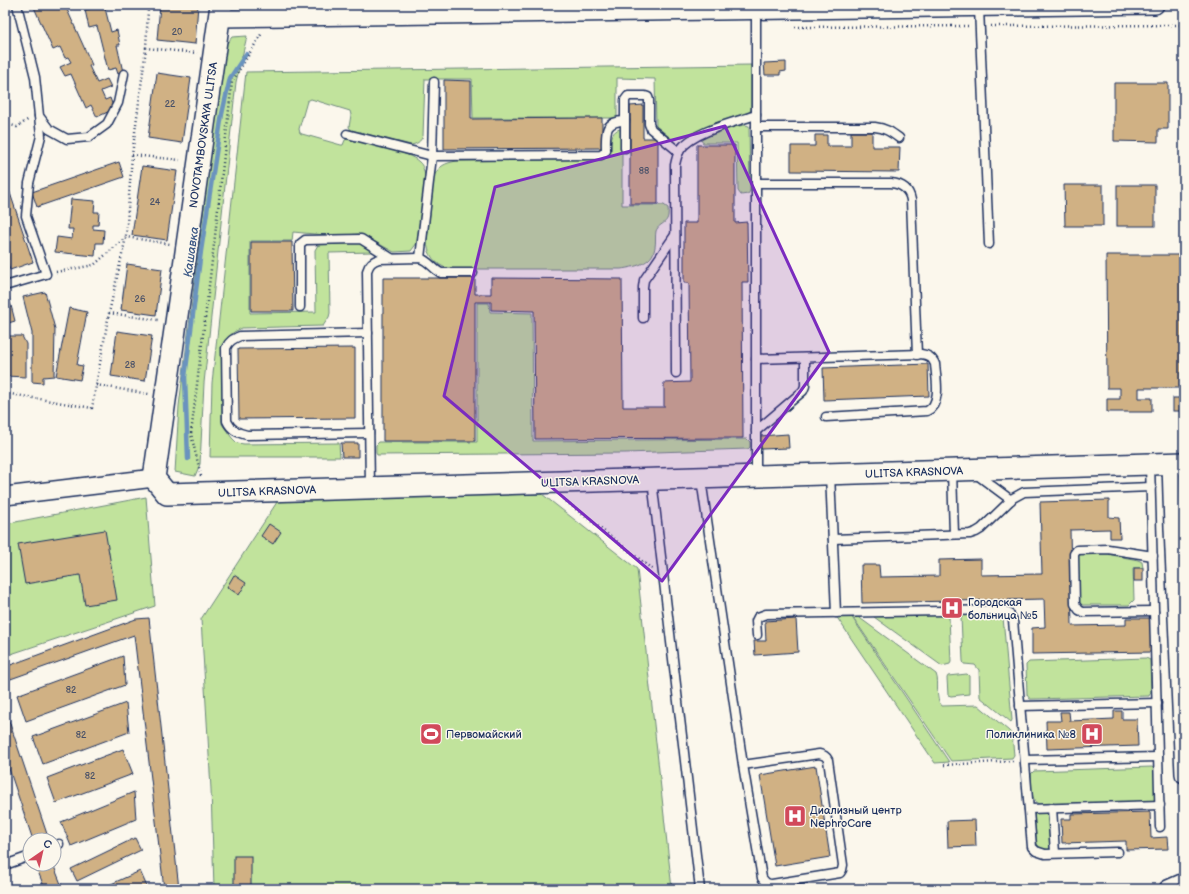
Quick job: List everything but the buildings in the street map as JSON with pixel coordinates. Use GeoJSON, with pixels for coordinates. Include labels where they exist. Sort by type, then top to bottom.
{"type":"FeatureCollection","features":[{"type":"Feature","properties":{"kind":"street"},"geometry":{"type":"LineString","coordinates":[[220,11],[274,18],[644,9],[756,11],[980,8],[1002,6],[1155,5]]}},
{"type":"Feature","properties":{"kind":"street","name":"NOVOTAMBOVSKAYA ULITSA"},"geometry":{"type":"LineString","coordinates":[[154,478],[220,11]]}},
{"type":"Feature","properties":{"kind":"street"},"geometry":{"type":"LineString","coordinates":[[1178,463],[1172,528],[1184,774]]}},
{"type":"Feature","properties":{"kind":"street","name":"ULITSA KRASNOVA"},"geometry":{"type":"LineString","coordinates":[[154,478],[167,494],[1178,463]]}},
{"type":"Feature","properties":{"kind":"street"},"geometry":{"type":"LineString","coordinates":[[5,496],[154,478]]}},
{"type":"Feature","properties":{"kind":"street"},"geometry":{"type":"LineString","coordinates":[[1168,889],[1184,882]]}},
{"type":"Feature","properties":{"kind":"lane"},"geometry":{"type":"LineString","coordinates":[[5,286],[46,274],[26,216],[29,184],[41,136],[35,77],[16,5]]}},
{"type":"Feature","properties":{"kind":"lane"},"geometry":{"type":"LineString","coordinates":[[980,8],[989,244]]}},
{"type":"Feature","properties":{"kind":"lane"},"geometry":{"type":"LineString","coordinates":[[756,11],[756,476]]}},
{"type":"Feature","properties":{"kind":"lane"},"geometry":{"type":"LineString","coordinates":[[39,116],[48,130],[67,139],[89,137],[107,124],[118,103],[124,74]]}},
{"type":"Feature","properties":{"kind":"lane"},"geometry":{"type":"LineString","coordinates":[[420,258],[432,156],[434,82]]}},
{"type":"Feature","properties":{"kind":"lane"},"geometry":{"type":"LineString","coordinates":[[625,148],[626,97],[645,96],[648,98],[650,126],[679,152]]}},
{"type":"Feature","properties":{"kind":"lane"},"geometry":{"type":"LineString","coordinates":[[676,373],[675,165],[679,152],[692,139],[722,126],[756,115]]}},
{"type":"Feature","properties":{"kind":"lane"},"geometry":{"type":"LineString","coordinates":[[347,134],[432,156],[601,155],[606,151],[606,131],[608,127],[615,122],[625,121]]}},
{"type":"Feature","properties":{"kind":"lane"},"geometry":{"type":"LineString","coordinates":[[756,127],[875,127],[887,130],[899,138]]}},
{"type":"Feature","properties":{"kind":"lane"},"geometry":{"type":"LineString","coordinates":[[756,183],[891,183],[904,187],[910,193],[917,355]]}},
{"type":"Feature","properties":{"kind":"lane"},"geometry":{"type":"LineString","coordinates":[[643,318],[644,280],[675,234]]}},
{"type":"Feature","properties":{"kind":"lane"},"geometry":{"type":"LineString","coordinates":[[300,307],[300,244],[305,240],[361,239],[391,258]]}},
{"type":"Feature","properties":{"kind":"lane"},"geometry":{"type":"LineString","coordinates":[[370,488],[367,271],[369,265],[373,261],[379,259],[420,258],[425,260],[436,271],[441,273],[473,273]]}},
{"type":"Feature","properties":{"kind":"lane"},"geometry":{"type":"LineString","coordinates":[[368,334],[240,336],[234,338],[226,348],[227,421],[229,426],[234,431],[247,435],[369,433]]}},
{"type":"Feature","properties":{"kind":"lane"},"geometry":{"type":"LineString","coordinates":[[756,359],[917,355],[928,355],[933,359],[935,364],[937,400],[932,408],[927,411],[826,417]]}},
{"type":"Feature","properties":{"kind":"lane"},"geometry":{"type":"LineString","coordinates":[[756,431],[803,391],[804,358]]}},
{"type":"Feature","properties":{"kind":"lane"},"geometry":{"type":"LineString","coordinates":[[1150,464],[1160,827]]}},
{"type":"Feature","properties":{"kind":"lane"},"geometry":{"type":"LineString","coordinates":[[954,534],[962,470],[1011,500]]}},
{"type":"Feature","properties":{"kind":"lane"},"geometry":{"type":"LineString","coordinates":[[830,474],[836,612]]}},
{"type":"Feature","properties":{"kind":"lane"},"geometry":{"type":"LineString","coordinates":[[701,478],[743,765],[762,878],[764,882],[772,884],[840,873],[843,866],[828,760],[826,757],[819,754],[743,765]]}},
{"type":"Feature","properties":{"kind":"lane"},"geometry":{"type":"LineString","coordinates":[[652,479],[700,889]]}},
{"type":"Feature","properties":{"kind":"lane"},"geometry":{"type":"LineString","coordinates":[[833,539],[976,532],[1011,500],[1024,492],[1151,487]]}},
{"type":"Feature","properties":{"kind":"lane"},"geometry":{"type":"LineString","coordinates":[[1153,556],[1108,549],[1078,550],[1074,554],[1075,604],[1079,610],[1083,612],[1154,611]]}},
{"type":"Feature","properties":{"kind":"lane"},"geometry":{"type":"LineString","coordinates":[[757,635],[756,621],[761,614],[1002,610],[1008,612],[1013,620],[1032,847],[1039,853],[1118,852]]}},
{"type":"Feature","properties":{"kind":"lane"},"geometry":{"type":"LineString","coordinates":[[1020,706],[1157,703]]}},
{"type":"Feature","properties":{"kind":"lane"},"geometry":{"type":"LineString","coordinates":[[1025,760],[1158,757]]}},
{"type":"Feature","properties":{"kind":"lane"},"geometry":{"type":"LineString","coordinates":[[1029,809],[1160,805]]}},
{"type":"Feature","properties":{"kind":"lane"},"geometry":{"type":"LineString","coordinates":[[1052,808],[1055,853]]}},
{"type":"Feature","properties":{"kind":"lane"},"geometry":{"type":"LineString","coordinates":[[5,866],[22,859]]}},
{"type":"Feature","properties":{"kind":"path"},"geometry":{"type":"LineString","coordinates":[[5,393],[92,408],[126,237],[132,155],[146,48],[148,9],[124,7],[123,5]]}},
{"type":"Feature","properties":{"kind":"path"},"geometry":{"type":"LineString","coordinates":[[201,478],[191,434],[232,82],[261,33],[274,18]]}},
{"type":"Feature","properties":{"kind":"path"},"geometry":{"type":"LineString","coordinates":[[261,33],[274,18]]}},
{"type":"Feature","properties":{"kind":"path"},"geometry":{"type":"LineString","coordinates":[[787,27],[1184,25]]}},
{"type":"Feature","properties":{"kind":"path"},"geometry":{"type":"LineString","coordinates":[[146,48],[197,53]]}},
{"type":"Feature","properties":{"kind":"path"},"geometry":{"type":"LineString","coordinates":[[5,123],[17,127],[30,119],[39,116]]}},
{"type":"Feature","properties":{"kind":"path"},"geometry":{"type":"LineString","coordinates":[[132,155],[180,160]]}},
{"type":"Feature","properties":{"kind":"path"},"geometry":{"type":"LineString","coordinates":[[46,274],[94,265],[126,237]]}},
{"type":"Feature","properties":{"kind":"path"},"geometry":{"type":"LineString","coordinates":[[126,237],[170,244]]}},
{"type":"Feature","properties":{"kind":"path"},"geometry":{"type":"LineString","coordinates":[[110,313],[161,321]]}},
{"type":"Feature","properties":{"kind":"path"},"geometry":{"type":"LineString","coordinates":[[96,385],[150,394]]}},
{"type":"Feature","properties":{"kind":"path"},"geometry":{"type":"LineString","coordinates":[[542,483],[663,578]]}},
{"type":"Feature","properties":{"kind":"path"},"geometry":{"type":"LineString","coordinates":[[944,765],[1025,760]]}},
{"type":"Feature","properties":{"kind":"highlighted area"},"geometry":{"type":"Polygon","coordinates":[[[725,126],[829,352],[662,581],[444,396],[495,187],[725,126]]]}},
{"type":"Feature","properties":{"kind":"green space"},"geometry":{"type":"Polygon","coordinates":[[[247,36],[236,82],[204,383],[200,464],[195,476],[175,472],[179,406],[224,47],[232,37],[247,36]]]}},
{"type":"Feature","properties":{"kind":"green space"},"geometry":{"type":"Polygon","coordinates":[[[751,65],[751,109],[749,114],[673,140],[656,126],[655,79],[617,78],[617,118],[473,118],[472,79],[425,79],[423,136],[421,140],[411,145],[351,130],[349,127],[351,115],[350,111],[311,99],[307,101],[299,129],[300,133],[341,145],[343,145],[345,140],[348,139],[375,145],[406,154],[420,163],[425,176],[417,243],[411,251],[394,252],[358,234],[336,236],[293,232],[292,241],[250,241],[250,313],[316,312],[315,250],[318,245],[357,243],[373,252],[329,253],[330,313],[323,326],[242,328],[228,337],[223,349],[222,424],[237,443],[339,443],[340,457],[210,457],[212,383],[246,72],[751,65]]]}},
{"type":"Feature","properties":{"kind":"green space"},"geometry":{"type":"Polygon","coordinates":[[[745,125],[749,126],[750,191],[748,194],[741,195],[738,191],[737,143],[703,143],[701,140],[715,131],[745,125]]]}},
{"type":"Feature","properties":{"kind":"green space"},"geometry":{"type":"Polygon","coordinates":[[[622,129],[622,205],[664,205],[668,208],[668,218],[656,231],[653,253],[647,261],[637,266],[621,269],[449,269],[436,262],[430,254],[427,240],[434,176],[443,166],[457,161],[602,159],[609,153],[611,148],[611,139],[615,131],[622,129]]]}},
{"type":"Feature","properties":{"kind":"green space"},"geometry":{"type":"Polygon","coordinates":[[[477,303],[489,303],[490,312],[532,313],[533,441],[747,439],[750,442],[750,447],[748,449],[625,453],[377,455],[376,445],[379,442],[477,442],[477,303]]]}},
{"type":"Feature","properties":{"kind":"green space","name":"Первомайский"},"geometry":{"type":"Polygon","coordinates":[[[542,494],[637,569],[672,889],[214,889],[211,789],[201,619],[279,499],[542,494]]]}},
{"type":"Feature","properties":{"kind":"green space"},"geometry":{"type":"Polygon","coordinates":[[[146,497],[155,606],[5,656],[5,524],[146,497]]]}},
{"type":"Feature","properties":{"kind":"green space"},"geometry":{"type":"Polygon","coordinates":[[[1082,554],[1107,554],[1142,562],[1143,568],[1133,568],[1134,600],[1129,605],[1081,605],[1078,602],[1077,558],[1082,554]]]}},
{"type":"Feature","properties":{"kind":"green space"},"geometry":{"type":"Polygon","coordinates":[[[1001,614],[1003,617],[1011,722],[980,697],[979,670],[975,665],[964,664],[963,661],[961,617],[963,615],[1001,614]]]}},
{"type":"Feature","properties":{"kind":"green space"},"geometry":{"type":"Polygon","coordinates":[[[947,615],[949,617],[951,662],[950,664],[942,666],[874,617],[875,616],[947,615]]]}},
{"type":"Feature","properties":{"kind":"green space"},"geometry":{"type":"Polygon","coordinates":[[[836,616],[851,616],[949,762],[935,763],[836,616]]]}},
{"type":"Feature","properties":{"kind":"green space"},"geometry":{"type":"Polygon","coordinates":[[[852,616],[857,616],[936,674],[938,682],[938,699],[942,706],[978,705],[1009,731],[1012,735],[1014,755],[1012,758],[951,761],[852,616]]]}},
{"type":"Feature","properties":{"kind":"green space"},"geometry":{"type":"Polygon","coordinates":[[[1146,658],[1150,660],[1151,692],[1149,696],[1030,699],[1027,695],[1026,665],[1029,662],[1146,658]]]}},
{"type":"Feature","properties":{"kind":"green space"},"geometry":{"type":"Polygon","coordinates":[[[967,674],[969,676],[969,694],[948,695],[948,676],[967,674]]]}},
{"type":"Feature","properties":{"kind":"green space"},"geometry":{"type":"Polygon","coordinates":[[[1152,767],[1155,769],[1154,801],[1041,805],[1035,800],[1031,788],[1031,774],[1034,771],[1152,767]]]}},
{"type":"Feature","properties":{"kind":"green space"},"geometry":{"type":"Polygon","coordinates":[[[1035,813],[1048,813],[1050,850],[1040,848],[1037,844],[1035,813]]]}},
{"type":"Feature","properties":{"kind":"waterway","name":"Кашавка"},"geometry":{"type":"LineString","coordinates":[[188,459],[185,377],[201,251],[222,114],[230,78],[246,54]]}},
{"type":"Feature","properties":{"kind":"place","name":"Городская больница №5"},"geometry":{"type":"Point","coordinates":[952,608]}},
{"type":"Feature","properties":{"kind":"place","name":"Первомайский"},"geometry":{"type":"Point","coordinates":[431,734]}},
{"type":"Feature","properties":{"kind":"place","name":"Поликлиника №8"},"geometry":{"type":"Point","coordinates":[1092,734]}},
{"type":"Feature","properties":{"kind":"place","name":"Диализный центр NephroCare"},"geometry":{"type":"Point","coordinates":[795,816]}}]}
